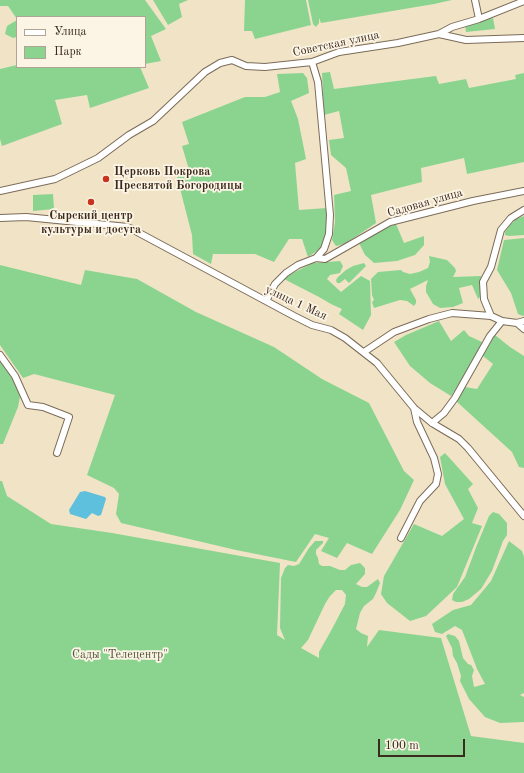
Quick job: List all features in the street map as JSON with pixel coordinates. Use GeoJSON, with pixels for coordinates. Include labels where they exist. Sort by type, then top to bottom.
{"type":"FeatureCollection","features":[{"type":"Feature","properties":{"kind":"street"},"geometry":{"type":"LineString","coordinates":[[475,0],[479,19]]}},
{"type":"Feature","properties":{"kind":"street"},"geometry":{"type":"LineString","coordinates":[[439,34],[452,27],[479,19],[524,1]]}},
{"type":"Feature","properties":{"kind":"street","name":"Советская улица"},"geometry":{"type":"LineString","coordinates":[[0,191],[55,179],[98,158],[129,135],[153,121],[205,72],[220,63],[232,60],[246,66],[265,67],[312,62],[339,52],[398,43],[439,34],[466,40],[524,38]]}},
{"type":"Feature","properties":{"kind":"street"},"geometry":{"type":"LineString","coordinates":[[312,62],[318,82],[330,215],[329,234],[324,249],[316,258]]}},
{"type":"Feature","properties":{"kind":"street","name":"Садовая улица"},"geometry":{"type":"LineString","coordinates":[[266,301],[275,284],[286,273],[298,265],[316,258],[326,259],[390,222],[472,201],[524,191]]}},
{"type":"Feature","properties":{"kind":"street"},"geometry":{"type":"LineString","coordinates":[[490,316],[484,299],[483,282],[491,267],[501,230],[510,218],[524,210]]}},
{"type":"Feature","properties":{"kind":"street","name":"улица 1 Мая"},"geometry":{"type":"LineString","coordinates":[[0,218],[26,217],[128,227],[312,325],[331,330],[340,335],[377,363],[414,408],[432,423],[459,438],[524,516]]}},
{"type":"Feature","properties":{"kind":"street"},"geometry":{"type":"LineString","coordinates":[[364,352],[394,332],[429,319],[452,313],[490,316],[502,321],[517,323],[524,321]]}},
{"type":"Feature","properties":{"kind":"street"},"geometry":{"type":"LineString","coordinates":[[432,423],[444,413],[456,398],[490,336],[502,321]]}},
{"type":"Feature","properties":{"kind":"street"},"geometry":{"type":"LineString","coordinates":[[517,323],[524,329]]}},
{"type":"Feature","properties":{"kind":"street"},"geometry":{"type":"LineString","coordinates":[[0,355],[15,376],[28,404],[43,407],[69,417],[57,452]]}},
{"type":"Feature","properties":{"kind":"street"},"geometry":{"type":"LineString","coordinates":[[401,538],[420,501],[436,484],[438,474],[434,458],[417,422],[414,408]]}},
{"type":"Feature","properties":{"kind":"green space"},"geometry":{"type":"Polygon","coordinates":[[[0,0],[145,0],[166,29],[151,36],[161,61],[146,64],[146,16],[16,16],[16,18],[8,6],[0,6],[0,0]]]}},
{"type":"Feature","properties":{"kind":"green space"},"geometry":{"type":"Polygon","coordinates":[[[153,0],[188,0],[179,4],[182,17],[168,25],[153,0]]]}},
{"type":"Feature","properties":{"kind":"green space"},"geometry":{"type":"Polygon","coordinates":[[[245,0],[306,0],[311,25],[255,39],[252,31],[244,31],[245,0]]]}},
{"type":"Feature","properties":{"kind":"green space"},"geometry":{"type":"Polygon","coordinates":[[[308,0],[452,0],[321,23],[319,18],[319,23],[316,27],[313,24],[308,0]]]}},
{"type":"Feature","properties":{"kind":"green space"},"geometry":{"type":"Polygon","coordinates":[[[493,18],[495,29],[466,32],[465,25],[493,18]]]}},
{"type":"Feature","properties":{"kind":"green space"},"geometry":{"type":"Polygon","coordinates":[[[16,21],[16,37],[13,38],[5,34],[7,26],[16,21]]]}},
{"type":"Feature","properties":{"kind":"green space"},"geometry":{"type":"Polygon","coordinates":[[[16,65],[16,68],[140,68],[149,88],[90,108],[87,95],[55,100],[62,124],[2,146],[0,139],[0,69],[16,65]]]}},
{"type":"Feature","properties":{"kind":"green space"},"geometry":{"type":"Polygon","coordinates":[[[330,72],[334,89],[436,76],[439,84],[466,79],[469,88],[516,79],[515,75],[524,73],[524,162],[467,174],[464,158],[421,168],[422,182],[371,195],[376,223],[345,244],[336,246],[332,240],[335,222],[334,195],[351,191],[346,168],[331,155],[329,140],[344,138],[339,111],[324,115],[322,73],[330,72]]]}},
{"type":"Feature","properties":{"kind":"green space"},"geometry":{"type":"Polygon","coordinates":[[[303,73],[307,78],[309,93],[291,101],[298,119],[306,159],[295,163],[299,210],[327,208],[326,236],[321,248],[308,257],[302,239],[289,239],[274,262],[255,254],[213,254],[211,264],[193,254],[192,235],[177,177],[190,173],[182,146],[189,144],[182,122],[245,97],[265,97],[280,92],[277,74],[303,73]]]}},
{"type":"Feature","properties":{"kind":"green space"},"geometry":{"type":"Polygon","coordinates":[[[53,194],[54,209],[33,211],[33,195],[53,194]]]}},
{"type":"Feature","properties":{"kind":"green space"},"geometry":{"type":"Polygon","coordinates":[[[524,216],[524,235],[505,235],[505,232],[516,219],[524,216]]]}},
{"type":"Feature","properties":{"kind":"green space"},"geometry":{"type":"Polygon","coordinates":[[[396,224],[404,243],[424,236],[424,245],[415,255],[397,261],[374,263],[365,255],[359,243],[385,228],[396,224]]]}},
{"type":"Feature","properties":{"kind":"green space"},"geometry":{"type":"Polygon","coordinates":[[[524,238],[523,316],[518,314],[511,293],[497,270],[504,240],[524,238]]]}},
{"type":"Feature","properties":{"kind":"green space"},"geometry":{"type":"Polygon","coordinates":[[[429,256],[447,260],[455,268],[456,271],[453,277],[481,276],[480,297],[478,299],[472,285],[459,288],[463,303],[453,307],[440,308],[433,304],[426,292],[428,280],[410,289],[416,300],[414,306],[407,301],[400,300],[374,308],[372,302],[374,300],[372,295],[371,279],[378,272],[401,270],[410,274],[419,272],[428,268],[430,262],[429,256]]]}},
{"type":"Feature","properties":{"kind":"green space"},"geometry":{"type":"Polygon","coordinates":[[[340,261],[343,266],[340,273],[330,275],[327,279],[341,292],[361,276],[370,281],[371,315],[363,330],[339,314],[342,309],[284,279],[313,263],[340,261]]]}},
{"type":"Feature","properties":{"kind":"green space"},"geometry":{"type":"Polygon","coordinates":[[[364,263],[366,266],[349,283],[345,279],[340,283],[337,283],[336,280],[338,277],[346,270],[364,263]]]}},
{"type":"Feature","properties":{"kind":"green space"},"geometry":{"type":"Polygon","coordinates":[[[0,265],[81,285],[85,270],[137,279],[196,312],[274,347],[322,379],[369,403],[404,471],[414,480],[400,510],[372,554],[347,543],[337,558],[321,551],[329,538],[315,534],[296,562],[236,550],[121,523],[116,514],[119,494],[114,488],[87,475],[115,395],[34,374],[23,378],[0,345],[0,265]]]}},
{"type":"Feature","properties":{"kind":"green space"},"geometry":{"type":"Polygon","coordinates":[[[439,321],[451,341],[464,330],[469,336],[482,342],[472,364],[451,396],[430,383],[410,366],[394,342],[406,335],[439,321]]]}},
{"type":"Feature","properties":{"kind":"green space"},"geometry":{"type":"Polygon","coordinates":[[[495,335],[524,356],[524,468],[519,467],[512,452],[456,401],[465,387],[477,389],[493,364],[483,356],[495,335]]]}},
{"type":"Feature","properties":{"kind":"green space"},"geometry":{"type":"Polygon","coordinates":[[[0,361],[16,383],[20,397],[18,407],[3,444],[0,444],[0,361]]]}},
{"type":"Feature","properties":{"kind":"green space"},"geometry":{"type":"Polygon","coordinates":[[[445,453],[473,484],[468,489],[478,508],[472,523],[482,526],[457,587],[426,616],[410,621],[387,603],[381,594],[384,576],[414,524],[442,536],[464,519],[445,484],[440,457],[445,453]]]}},
{"type":"Feature","properties":{"kind":"green space","name":"Сады \"Телецентр\""},"geometry":{"type":"Polygon","coordinates":[[[0,481],[2,481],[7,496],[51,524],[112,533],[280,563],[277,635],[285,640],[280,628],[281,578],[285,568],[288,565],[294,566],[299,564],[315,541],[323,541],[323,543],[316,550],[319,564],[322,566],[330,566],[340,570],[345,570],[351,565],[360,563],[365,568],[365,574],[356,584],[362,587],[367,587],[378,579],[380,583],[373,599],[364,606],[360,613],[356,629],[368,636],[367,647],[379,630],[441,638],[471,736],[524,743],[524,773],[0,773],[0,481]],[[336,590],[330,596],[308,640],[301,648],[319,658],[319,652],[345,604],[346,595],[342,590],[336,590]]]}},
{"type":"Feature","properties":{"kind":"green space"},"geometry":{"type":"Polygon","coordinates":[[[493,512],[499,514],[507,523],[507,535],[503,541],[492,571],[481,589],[469,599],[462,602],[456,602],[452,600],[453,594],[465,577],[489,516],[493,512]]]}},
{"type":"Feature","properties":{"kind":"green space"},"geometry":{"type":"Polygon","coordinates":[[[509,541],[522,551],[524,557],[524,693],[520,695],[524,697],[524,722],[500,723],[485,717],[469,699],[460,681],[461,676],[457,663],[446,636],[448,634],[455,636],[459,641],[463,658],[474,670],[472,676],[474,687],[485,684],[477,669],[462,630],[455,626],[442,634],[435,632],[432,624],[453,610],[471,605],[491,581],[509,541]]]}},
{"type":"Feature","properties":{"kind":"water"},"geometry":{"type":"Polygon","coordinates":[[[85,491],[105,497],[106,499],[101,515],[98,516],[92,513],[86,519],[70,514],[69,510],[80,492],[85,491]]]}},
{"type":"Feature","properties":{"kind":"place","name":"Церковь Покрова Пресвятой Богородицы"},"geometry":{"type":"Point","coordinates":[106,179]}},
{"type":"Feature","properties":{"kind":"place","name":"Сырский центр культуры и досуга"},"geometry":{"type":"Point","coordinates":[91,202]}}]}
